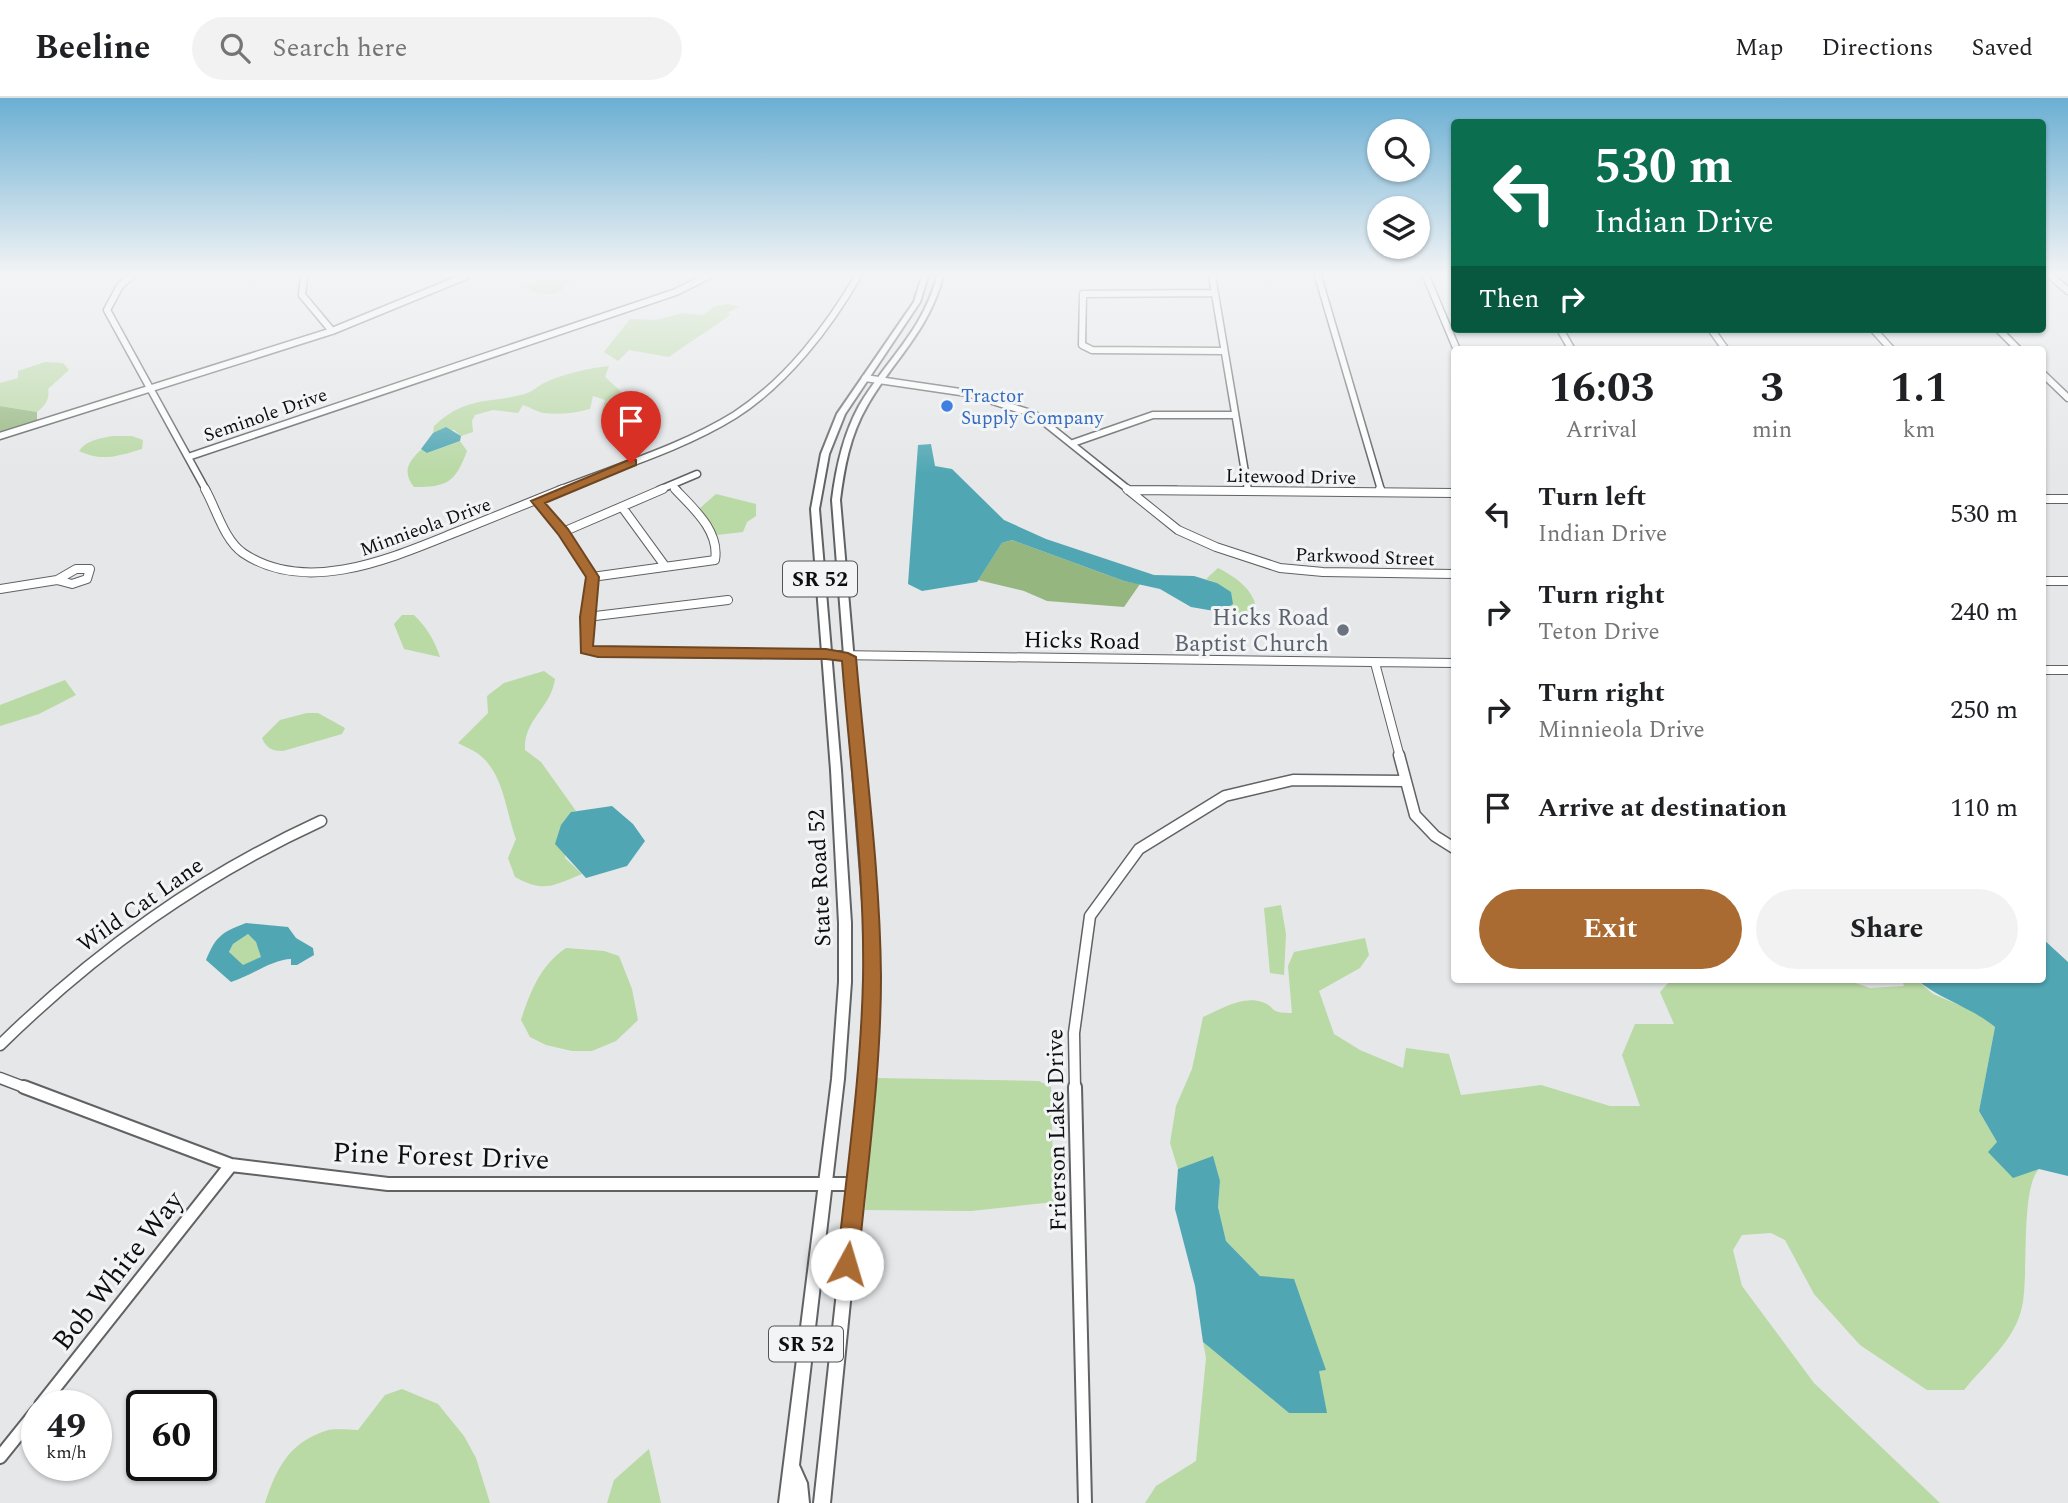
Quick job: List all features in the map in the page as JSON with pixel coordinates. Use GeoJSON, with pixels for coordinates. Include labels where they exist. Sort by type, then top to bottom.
{"type":"FeatureCollection","features":[{"type":"Feature","properties":{"kind":"main road","name":"State Road 52"},"geometry":{"type":"LineString","coordinates":[[822,1503],[866,1080],[872,969],[868,888],[816,503],[820,473],[841,414],[889,342]]}},
{"type":"Feature","properties":{"kind":"main road","name":"State Road 52"},"geometry":{"type":"LineString","coordinates":[[787,1503],[843,1024],[845,923],[837,656],[836,504],[839,475],[849,438],[862,407],[906,342]]}},
{"type":"Feature","properties":{"kind":"main road"},"geometry":{"type":"LineString","coordinates":[[816,503],[836,504]]}},
{"type":"Feature","properties":{"kind":"main road"},"geometry":{"type":"LineString","coordinates":[[792,1465],[799,1483],[801,1503]]}},
{"type":"Feature","properties":{"kind":"street","name":"Minnieola Drive"},"geometry":{"type":"LineString","coordinates":[[123,342],[240,552],[272,567],[303,572],[350,568],[383,561],[695,436],[739,412],[778,380],[810,342]]}},
{"type":"Feature","properties":{"kind":"street"},"geometry":{"type":"LineString","coordinates":[[0,436],[299,342]]}},
{"type":"Feature","properties":{"kind":"street","name":"Seminole Drive"},"geometry":{"type":"LineString","coordinates":[[188,457],[529,342]]}},
{"type":"Feature","properties":{"kind":"street"},"geometry":{"type":"LineString","coordinates":[[1082,342],[1082,345],[1092,349],[1224,351]]}},
{"type":"Feature","properties":{"kind":"street"},"geometry":{"type":"LineString","coordinates":[[1223,342],[1248,491]]}},
{"type":"Feature","properties":{"kind":"street"},"geometry":{"type":"LineString","coordinates":[[1337,342],[1381,492]]}},
{"type":"Feature","properties":{"kind":"street"},"geometry":{"type":"LineString","coordinates":[[2046,377],[2068,398]]}},
{"type":"Feature","properties":{"kind":"street","name":"Parkwood Street"},"geometry":{"type":"LineString","coordinates":[[865,378],[882,378],[967,393],[1034,414],[1178,530],[1216,547],[1280,568],[1323,572],[1451,574]]}},
{"type":"Feature","properties":{"kind":"street"},"geometry":{"type":"LineString","coordinates":[[1073,443],[1153,415],[1235,415]]}},
{"type":"Feature","properties":{"kind":"street"},"geometry":{"type":"LineString","coordinates":[[563,531],[697,474]]}},
{"type":"Feature","properties":{"kind":"street"},"geometry":{"type":"LineString","coordinates":[[592,577],[715,560],[718,554],[712,533],[672,485]]}},
{"type":"Feature","properties":{"kind":"street","name":"Litewood Drive"},"geometry":{"type":"LineString","coordinates":[[1128,490],[1451,493]]}},
{"type":"Feature","properties":{"kind":"street"},"geometry":{"type":"LineString","coordinates":[[2046,499],[2068,499]]}},
{"type":"Feature","properties":{"kind":"street"},"geometry":{"type":"LineString","coordinates":[[537,501],[563,531],[592,577],[587,617],[728,600]]}},
{"type":"Feature","properties":{"kind":"street"},"geometry":{"type":"LineString","coordinates":[[622,507],[665,566]]}},
{"type":"Feature","properties":{"kind":"street"},"geometry":{"type":"LineString","coordinates":[[0,589],[57,580]]}},
{"type":"Feature","properties":{"kind":"street"},"geometry":{"type":"LineString","coordinates":[[2046,581],[2068,581]]}},
{"type":"Feature","properties":{"kind":"street","name":"Hicks Road"},"geometry":{"type":"LineString","coordinates":[[587,617],[586,649],[598,652],[1451,663]]}},
{"type":"Feature","properties":{"kind":"street"},"geometry":{"type":"LineString","coordinates":[[1375,663],[1415,815],[1436,836],[1451,846]]}},
{"type":"Feature","properties":{"kind":"street"},"geometry":{"type":"LineString","coordinates":[[2046,670],[2068,670]]}},
{"type":"Feature","properties":{"kind":"street","name":"Frierson Lake Drive"},"geometry":{"type":"LineString","coordinates":[[1085,1503],[1074,1033],[1090,916],[1139,849],[1225,796],[1293,780],[1405,781]]}},
{"type":"Feature","properties":{"kind":"street","name":"Wild Cat Lane"},"geometry":{"type":"LineString","coordinates":[[0,1045],[44,999],[167,904],[268,845],[321,821]]}},
{"type":"Feature","properties":{"kind":"street","name":"Pine Forest Drive"},"geometry":{"type":"LineString","coordinates":[[0,1078],[231,1165],[388,1184],[856,1184]]}},
{"type":"Feature","properties":{"kind":"street","name":"Bob White Way"},"geometry":{"type":"LineString","coordinates":[[53,1390],[231,1165]]}},
{"type":"Feature","properties":{"kind":"street"},"geometry":{"type":"LineString","coordinates":[[0,1457],[21,1431]]}},
{"type":"Feature","properties":{"kind":"green space"},"geometry":{"type":"Polygon","coordinates":[[[612,342],[691,342],[669,357],[629,350],[618,361],[604,352],[612,342]]]}},
{"type":"Feature","properties":{"kind":"green space"},"geometry":{"type":"Polygon","coordinates":[[[45,362],[63,363],[69,370],[48,389],[48,399],[37,412],[0,406],[0,383],[18,378],[18,371],[45,362]]]}},
{"type":"Feature","properties":{"kind":"green space"},"geometry":{"type":"Polygon","coordinates":[[[609,366],[605,377],[628,398],[632,407],[624,416],[610,416],[602,411],[605,400],[593,396],[590,409],[550,414],[523,405],[518,413],[493,410],[475,415],[472,421],[473,432],[461,436],[454,430],[433,433],[434,426],[446,416],[467,405],[525,394],[559,377],[609,366]]]}},
{"type":"Feature","properties":{"kind":"green space"},"geometry":{"type":"Polygon","coordinates":[[[0,406],[37,412],[37,424],[0,435],[0,406]]]}},
{"type":"Feature","properties":{"kind":"green space"},"geometry":{"type":"Polygon","coordinates":[[[113,436],[132,436],[143,440],[142,449],[103,457],[79,451],[90,442],[113,436]]]}},
{"type":"Feature","properties":{"kind":"green space"},"geometry":{"type":"Polygon","coordinates":[[[460,441],[467,451],[454,476],[435,486],[414,487],[408,476],[408,467],[417,453],[422,449],[428,453],[460,441]]]}},
{"type":"Feature","properties":{"kind":"green space"},"geometry":{"type":"Polygon","coordinates":[[[716,494],[756,504],[756,516],[747,522],[743,532],[717,535],[700,508],[716,494]]]}},
{"type":"Feature","properties":{"kind":"green space"},"geometry":{"type":"Polygon","coordinates":[[[1012,540],[1124,581],[1140,584],[1124,607],[1047,601],[1024,591],[978,580],[1002,543],[1012,540]]]}},
{"type":"Feature","properties":{"kind":"green space"},"geometry":{"type":"Polygon","coordinates":[[[1218,568],[1247,589],[1256,607],[1241,613],[1224,609],[1233,604],[1217,583],[1206,579],[1218,568]]]}},
{"type":"Feature","properties":{"kind":"green space"},"geometry":{"type":"Polygon","coordinates":[[[402,615],[414,615],[419,620],[433,639],[440,657],[404,649],[394,624],[402,615]]]}},
{"type":"Feature","properties":{"kind":"green space"},"geometry":{"type":"Polygon","coordinates":[[[544,671],[555,679],[548,698],[528,730],[525,750],[541,762],[576,811],[571,812],[565,858],[582,874],[548,886],[533,885],[515,877],[508,858],[516,839],[500,784],[482,757],[458,743],[488,713],[487,696],[504,683],[544,671]]]}},
{"type":"Feature","properties":{"kind":"green space"},"geometry":{"type":"Polygon","coordinates":[[[65,680],[76,695],[39,714],[0,726],[0,705],[65,680]]]}},
{"type":"Feature","properties":{"kind":"green space"},"geometry":{"type":"Polygon","coordinates":[[[318,713],[345,728],[342,734],[283,751],[273,750],[265,744],[262,738],[280,720],[318,713]]]}},
{"type":"Feature","properties":{"kind":"green space"},"geometry":{"type":"Polygon","coordinates":[[[1281,905],[1286,934],[1284,975],[1270,973],[1264,908],[1281,905]]]}},
{"type":"Feature","properties":{"kind":"green space"},"geometry":{"type":"Polygon","coordinates":[[[248,934],[256,942],[262,957],[243,966],[229,953],[233,944],[248,934]]]}},
{"type":"Feature","properties":{"kind":"green space"},"geometry":{"type":"Polygon","coordinates":[[[1365,938],[1369,955],[1360,968],[1319,991],[1334,1034],[1360,1050],[1403,1068],[1406,1048],[1449,1054],[1461,1095],[1541,1085],[1610,1106],[1640,1106],[1622,1055],[1635,1024],[1674,1024],[1660,992],[1668,983],[1856,983],[1870,988],[1920,983],[1933,994],[1978,1013],[1995,1027],[1979,1111],[1997,1142],[2039,1169],[2029,1195],[2024,1293],[2018,1319],[2006,1341],[1964,1390],[1927,1390],[1860,1345],[1814,1294],[1785,1240],[1771,1233],[1742,1235],[1733,1250],[1742,1286],[1814,1383],[1940,1503],[1145,1503],[1156,1486],[1196,1461],[1206,1358],[1203,1342],[1289,1413],[1319,1370],[1326,1370],[1260,1276],[1226,1241],[1218,1207],[1220,1181],[1191,1165],[1178,1169],[1170,1143],[1176,1106],[1192,1069],[1203,1017],[1247,1000],[1262,1002],[1275,1011],[1292,1013],[1288,966],[1294,952],[1365,938]]]}},
{"type":"Feature","properties":{"kind":"green space"},"geometry":{"type":"Polygon","coordinates":[[[566,948],[604,951],[619,956],[632,989],[638,1020],[616,1041],[592,1051],[572,1051],[546,1045],[530,1037],[521,1020],[543,971],[566,948]]]}},
{"type":"Feature","properties":{"kind":"green space"},"geometry":{"type":"Polygon","coordinates":[[[876,1078],[1039,1081],[1051,1087],[1054,1202],[971,1211],[865,1210],[876,1078]]]}},
{"type":"Feature","properties":{"kind":"green space"},"geometry":{"type":"Polygon","coordinates":[[[402,1389],[438,1404],[464,1436],[476,1458],[490,1503],[265,1503],[279,1468],[293,1450],[313,1436],[329,1430],[358,1430],[385,1395],[402,1389]]]}},
{"type":"Feature","properties":{"kind":"green space"},"geometry":{"type":"Polygon","coordinates":[[[649,1449],[661,1503],[607,1503],[614,1480],[649,1449]]]}},
{"type":"Feature","properties":{"kind":"water"},"geometry":{"type":"Polygon","coordinates":[[[446,427],[461,436],[460,441],[427,453],[421,449],[433,433],[446,427]]]}},
{"type":"Feature","properties":{"kind":"water"},"geometry":{"type":"Polygon","coordinates":[[[931,444],[935,466],[952,469],[1004,520],[1046,539],[1154,575],[1194,576],[1217,583],[1231,592],[1233,604],[1220,612],[1191,607],[1160,589],[1124,581],[1012,540],[1002,543],[977,582],[922,591],[908,584],[918,445],[931,444]]]}},
{"type":"Feature","properties":{"kind":"water"},"geometry":{"type":"Polygon","coordinates":[[[612,806],[633,824],[645,841],[627,866],[586,878],[555,844],[561,825],[571,812],[612,806]]]}},
{"type":"Feature","properties":{"kind":"water"},"geometry":{"type":"Polygon","coordinates":[[[246,923],[288,927],[296,938],[313,948],[314,955],[297,965],[291,965],[291,959],[277,962],[231,982],[206,960],[213,945],[225,932],[246,923]],[[248,934],[233,944],[229,952],[243,965],[261,957],[256,942],[248,934]]]}},
{"type":"Feature","properties":{"kind":"water"},"geometry":{"type":"Polygon","coordinates":[[[2046,942],[2068,962],[2068,1176],[2039,1169],[2013,1178],[1988,1152],[1997,1142],[1979,1111],[1995,1027],[1921,983],[2046,983],[2046,942]]]}},
{"type":"Feature","properties":{"kind":"water"},"geometry":{"type":"Polygon","coordinates":[[[1213,1156],[1220,1181],[1218,1207],[1226,1241],[1260,1276],[1294,1279],[1326,1370],[1319,1371],[1327,1413],[1289,1413],[1203,1342],[1195,1286],[1175,1209],[1178,1169],[1213,1156]]]}},
{"type":"Feature","properties":{"kind":"place","name":"Tractor Supply Company"},"geometry":{"type":"Point","coordinates":[947,406]}},
{"type":"Feature","properties":{"kind":"place","name":"Hicks Road Baptist Church"},"geometry":{"type":"Point","coordinates":[1343,630]}},
{"type":"Feature","properties":{"kind":"route"},"geometry":{"type":"LineString","coordinates":[[631,463],[537,501],[563,531],[592,577],[586,649],[598,652],[826,654],[848,657],[871,927],[872,980],[866,1080],[847,1264]]}}]}
